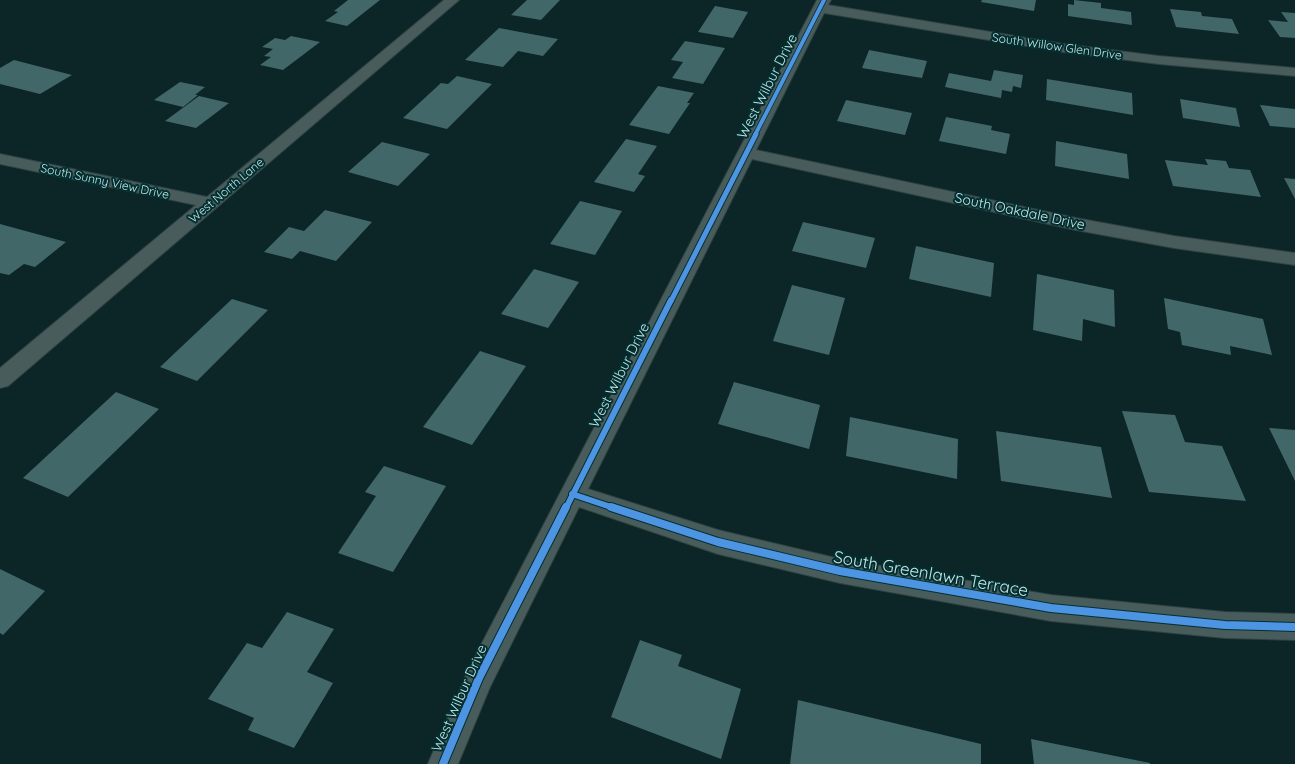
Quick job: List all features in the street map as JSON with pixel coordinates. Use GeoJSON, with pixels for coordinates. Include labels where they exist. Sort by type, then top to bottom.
{"type":"FeatureCollection","features":[{"type":"Feature","properties":{"kind":"street","name":"West North Lane"},"geometry":{"type":"LineString","coordinates":[[0,380],[452,0]]}},
{"type":"Feature","properties":{"kind":"street","name":"South Willow Glen Drive"},"geometry":{"type":"LineString","coordinates":[[822,4],[1070,49],[1159,60],[1295,72]]}},
{"type":"Feature","properties":{"kind":"street","name":"West Wilbur Drive"},"geometry":{"type":"LineString","coordinates":[[443,764],[479,678],[822,4]]}},
{"type":"Feature","properties":{"kind":"street","name":"South Oakdale Drive"},"geometry":{"type":"LineString","coordinates":[[746,153],[1076,224],[1174,242],[1295,259]]}},
{"type":"Feature","properties":{"kind":"street","name":"South Sunny View Drive"},"geometry":{"type":"LineString","coordinates":[[0,159],[211,203]]}},
{"type":"Feature","properties":{"kind":"street","name":"South Greenlawn Terrace"},"geometry":{"type":"LineString","coordinates":[[572,494],[718,542],[840,572],[1051,608],[1225,625],[1295,627]]}},
{"type":"Feature","properties":{"kind":"building"},"geometry":{"type":"Polygon","coordinates":[[[348,0],[380,0],[347,26],[325,21],[338,12],[334,11],[348,0]]]}},
{"type":"Feature","properties":{"kind":"building"},"geometry":{"type":"Polygon","coordinates":[[[527,0],[560,0],[541,20],[511,15],[527,0]]]}},
{"type":"Feature","properties":{"kind":"building"},"geometry":{"type":"Polygon","coordinates":[[[982,0],[1036,0],[1034,11],[981,2],[982,0]]]}},
{"type":"Feature","properties":{"kind":"building"},"geometry":{"type":"Polygon","coordinates":[[[1074,0],[1101,3],[1101,8],[1131,12],[1132,25],[1068,16],[1068,4],[1074,5],[1074,0]]]}},
{"type":"Feature","properties":{"kind":"building"},"geometry":{"type":"Polygon","coordinates":[[[715,6],[748,12],[733,38],[698,32],[715,6]]]}},
{"type":"Feature","properties":{"kind":"building"},"geometry":{"type":"Polygon","coordinates":[[[1170,9],[1201,12],[1202,16],[1232,19],[1239,34],[1176,27],[1170,9]]]}},
{"type":"Feature","properties":{"kind":"building"},"geometry":{"type":"Polygon","coordinates":[[[1281,12],[1295,13],[1295,38],[1280,37],[1268,20],[1288,22],[1281,12]]]}},
{"type":"Feature","properties":{"kind":"building"},"geometry":{"type":"Polygon","coordinates":[[[499,28],[558,39],[543,56],[518,51],[503,67],[465,60],[499,28]]]}},
{"type":"Feature","properties":{"kind":"building"},"geometry":{"type":"Polygon","coordinates":[[[291,36],[320,42],[283,70],[260,65],[271,57],[264,56],[273,49],[262,47],[275,38],[285,40],[291,36]]]}},
{"type":"Feature","properties":{"kind":"building"},"geometry":{"type":"Polygon","coordinates":[[[685,41],[725,48],[703,84],[672,78],[683,62],[671,60],[685,41]]]}},
{"type":"Feature","properties":{"kind":"building"},"geometry":{"type":"Polygon","coordinates":[[[869,50],[927,61],[922,78],[862,68],[869,50]]]}},
{"type":"Feature","properties":{"kind":"building"},"geometry":{"type":"Polygon","coordinates":[[[14,60],[72,75],[40,94],[0,84],[0,68],[14,60]]]}},
{"type":"Feature","properties":{"kind":"building"},"geometry":{"type":"Polygon","coordinates":[[[994,70],[1023,75],[1021,88],[1013,86],[1012,92],[1002,90],[1001,98],[945,87],[949,73],[991,81],[994,70]]]}},
{"type":"Feature","properties":{"kind":"building"},"geometry":{"type":"Polygon","coordinates":[[[457,76],[492,84],[447,129],[403,118],[441,83],[448,84],[457,76]]]}},
{"type":"Feature","properties":{"kind":"building"},"geometry":{"type":"Polygon","coordinates":[[[1047,79],[1132,93],[1133,115],[1046,100],[1047,79]]]}},
{"type":"Feature","properties":{"kind":"building"},"geometry":{"type":"Polygon","coordinates":[[[180,82],[205,87],[195,95],[198,95],[183,107],[154,100],[180,82]]]}},
{"type":"Feature","properties":{"kind":"building"},"geometry":{"type":"Polygon","coordinates":[[[658,86],[694,93],[687,103],[690,103],[669,134],[629,125],[658,86]]]}},
{"type":"Feature","properties":{"kind":"building"},"geometry":{"type":"Polygon","coordinates":[[[199,96],[229,103],[196,128],[165,121],[199,96]]]}},
{"type":"Feature","properties":{"kind":"building"},"geometry":{"type":"Polygon","coordinates":[[[1180,99],[1236,108],[1240,127],[1183,118],[1180,99]]]}},
{"type":"Feature","properties":{"kind":"building"},"geometry":{"type":"Polygon","coordinates":[[[846,100],[912,113],[905,135],[837,121],[846,100]]]}},
{"type":"Feature","properties":{"kind":"building"},"geometry":{"type":"Polygon","coordinates":[[[1260,105],[1295,109],[1295,128],[1270,126],[1260,105]]]}},
{"type":"Feature","properties":{"kind":"building"},"geometry":{"type":"Polygon","coordinates":[[[946,117],[992,126],[991,130],[1010,134],[1006,154],[939,141],[946,117]]]}},
{"type":"Feature","properties":{"kind":"building"},"geometry":{"type":"Polygon","coordinates":[[[626,139],[657,146],[638,174],[645,176],[634,192],[594,182],[626,139]]]}},
{"type":"Feature","properties":{"kind":"building"},"geometry":{"type":"Polygon","coordinates":[[[1056,141],[1127,154],[1129,179],[1055,166],[1056,141]]]}},
{"type":"Feature","properties":{"kind":"building"},"geometry":{"type":"Polygon","coordinates":[[[382,142],[430,154],[398,186],[348,172],[382,142]]]}},
{"type":"Feature","properties":{"kind":"building"},"geometry":{"type":"Polygon","coordinates":[[[1205,159],[1226,161],[1229,168],[1250,170],[1261,197],[1173,186],[1165,160],[1208,165],[1205,159]]]}},
{"type":"Feature","properties":{"kind":"building"},"geometry":{"type":"Polygon","coordinates":[[[1284,178],[1295,179],[1295,199],[1284,178]]]}},
{"type":"Feature","properties":{"kind":"building"},"geometry":{"type":"Polygon","coordinates":[[[580,201],[622,211],[595,255],[550,244],[580,201]]]}},
{"type":"Feature","properties":{"kind":"building"},"geometry":{"type":"Polygon","coordinates":[[[325,210],[372,222],[336,261],[300,251],[292,259],[264,252],[289,227],[304,231],[325,210]]]}},
{"type":"Feature","properties":{"kind":"building"},"geometry":{"type":"Polygon","coordinates":[[[803,222],[875,238],[866,268],[792,251],[803,222]]]}},
{"type":"Feature","properties":{"kind":"building"},"geometry":{"type":"Polygon","coordinates":[[[0,224],[66,242],[35,267],[24,264],[9,275],[0,273],[0,224]]]}},
{"type":"Feature","properties":{"kind":"building"},"geometry":{"type":"Polygon","coordinates":[[[916,246],[994,263],[991,297],[909,279],[916,246]]]}},
{"type":"Feature","properties":{"kind":"building"},"geometry":{"type":"Polygon","coordinates":[[[534,269],[579,282],[548,328],[501,314],[534,269]]]}},
{"type":"Feature","properties":{"kind":"building"},"geometry":{"type":"Polygon","coordinates":[[[1037,274],[1114,290],[1115,327],[1083,319],[1082,341],[1033,330],[1037,274]]]}},
{"type":"Feature","properties":{"kind":"building"},"geometry":{"type":"Polygon","coordinates":[[[792,285],[845,298],[829,355],[773,341],[792,285]]]}},
{"type":"Feature","properties":{"kind":"building"},"geometry":{"type":"Polygon","coordinates":[[[1164,298],[1263,319],[1272,355],[1230,346],[1231,355],[1182,345],[1180,332],[1168,329],[1164,298]]]}},
{"type":"Feature","properties":{"kind":"building"},"geometry":{"type":"Polygon","coordinates":[[[232,299],[268,310],[197,381],[160,367],[232,299]]]}},
{"type":"Feature","properties":{"kind":"building"},"geometry":{"type":"Polygon","coordinates":[[[480,351],[526,366],[472,445],[423,427],[480,351]]]}},
{"type":"Feature","properties":{"kind":"building"},"geometry":{"type":"Polygon","coordinates":[[[734,382],[820,405],[809,449],[718,424],[734,382]]]}},
{"type":"Feature","properties":{"kind":"building"},"geometry":{"type":"Polygon","coordinates":[[[116,392],[159,409],[68,497],[23,478],[116,392]]]}},
{"type":"Feature","properties":{"kind":"building"},"geometry":{"type":"Polygon","coordinates":[[[1122,411],[1175,415],[1185,442],[1222,446],[1246,501],[1149,492],[1122,411]]]}},
{"type":"Feature","properties":{"kind":"building"},"geometry":{"type":"Polygon","coordinates":[[[850,417],[958,439],[957,479],[846,456],[850,417]]]}},
{"type":"Feature","properties":{"kind":"building"},"geometry":{"type":"Polygon","coordinates":[[[1269,428],[1295,430],[1295,481],[1269,428]]]}},
{"type":"Feature","properties":{"kind":"building"},"geometry":{"type":"Polygon","coordinates":[[[996,431],[1101,447],[1112,498],[1001,481],[996,431]]]}},
{"type":"Feature","properties":{"kind":"building"},"geometry":{"type":"Polygon","coordinates":[[[384,466],[446,486],[393,572],[338,553],[376,496],[365,492],[384,466]]]}},
{"type":"Feature","properties":{"kind":"building"},"geometry":{"type":"Polygon","coordinates":[[[0,569],[45,591],[3,635],[0,633],[0,569]]]}},
{"type":"Feature","properties":{"kind":"building"},"geometry":{"type":"Polygon","coordinates":[[[287,612],[334,629],[307,672],[333,683],[294,748],[248,730],[254,718],[208,699],[247,643],[262,648],[287,612]]]}},
{"type":"Feature","properties":{"kind":"building"},"geometry":{"type":"Polygon","coordinates":[[[640,640],[682,655],[678,666],[741,689],[721,759],[611,717],[640,640]]]}},
{"type":"Feature","properties":{"kind":"building"},"geometry":{"type":"Polygon","coordinates":[[[798,700],[981,744],[981,764],[790,764],[798,700]]]}},
{"type":"Feature","properties":{"kind":"building"},"geometry":{"type":"Polygon","coordinates":[[[1031,739],[1150,763],[1150,764],[1034,764],[1031,739]]]}},
{"type":"Feature","properties":{"kind":"cycle path"},"geometry":{"type":"LineString","coordinates":[[443,764],[479,678],[824,0]]}},
{"type":"Feature","properties":{"kind":"cycle path"},"geometry":{"type":"LineString","coordinates":[[572,494],[718,542],[840,571],[1051,608],[1225,625],[1295,627]]}}]}
